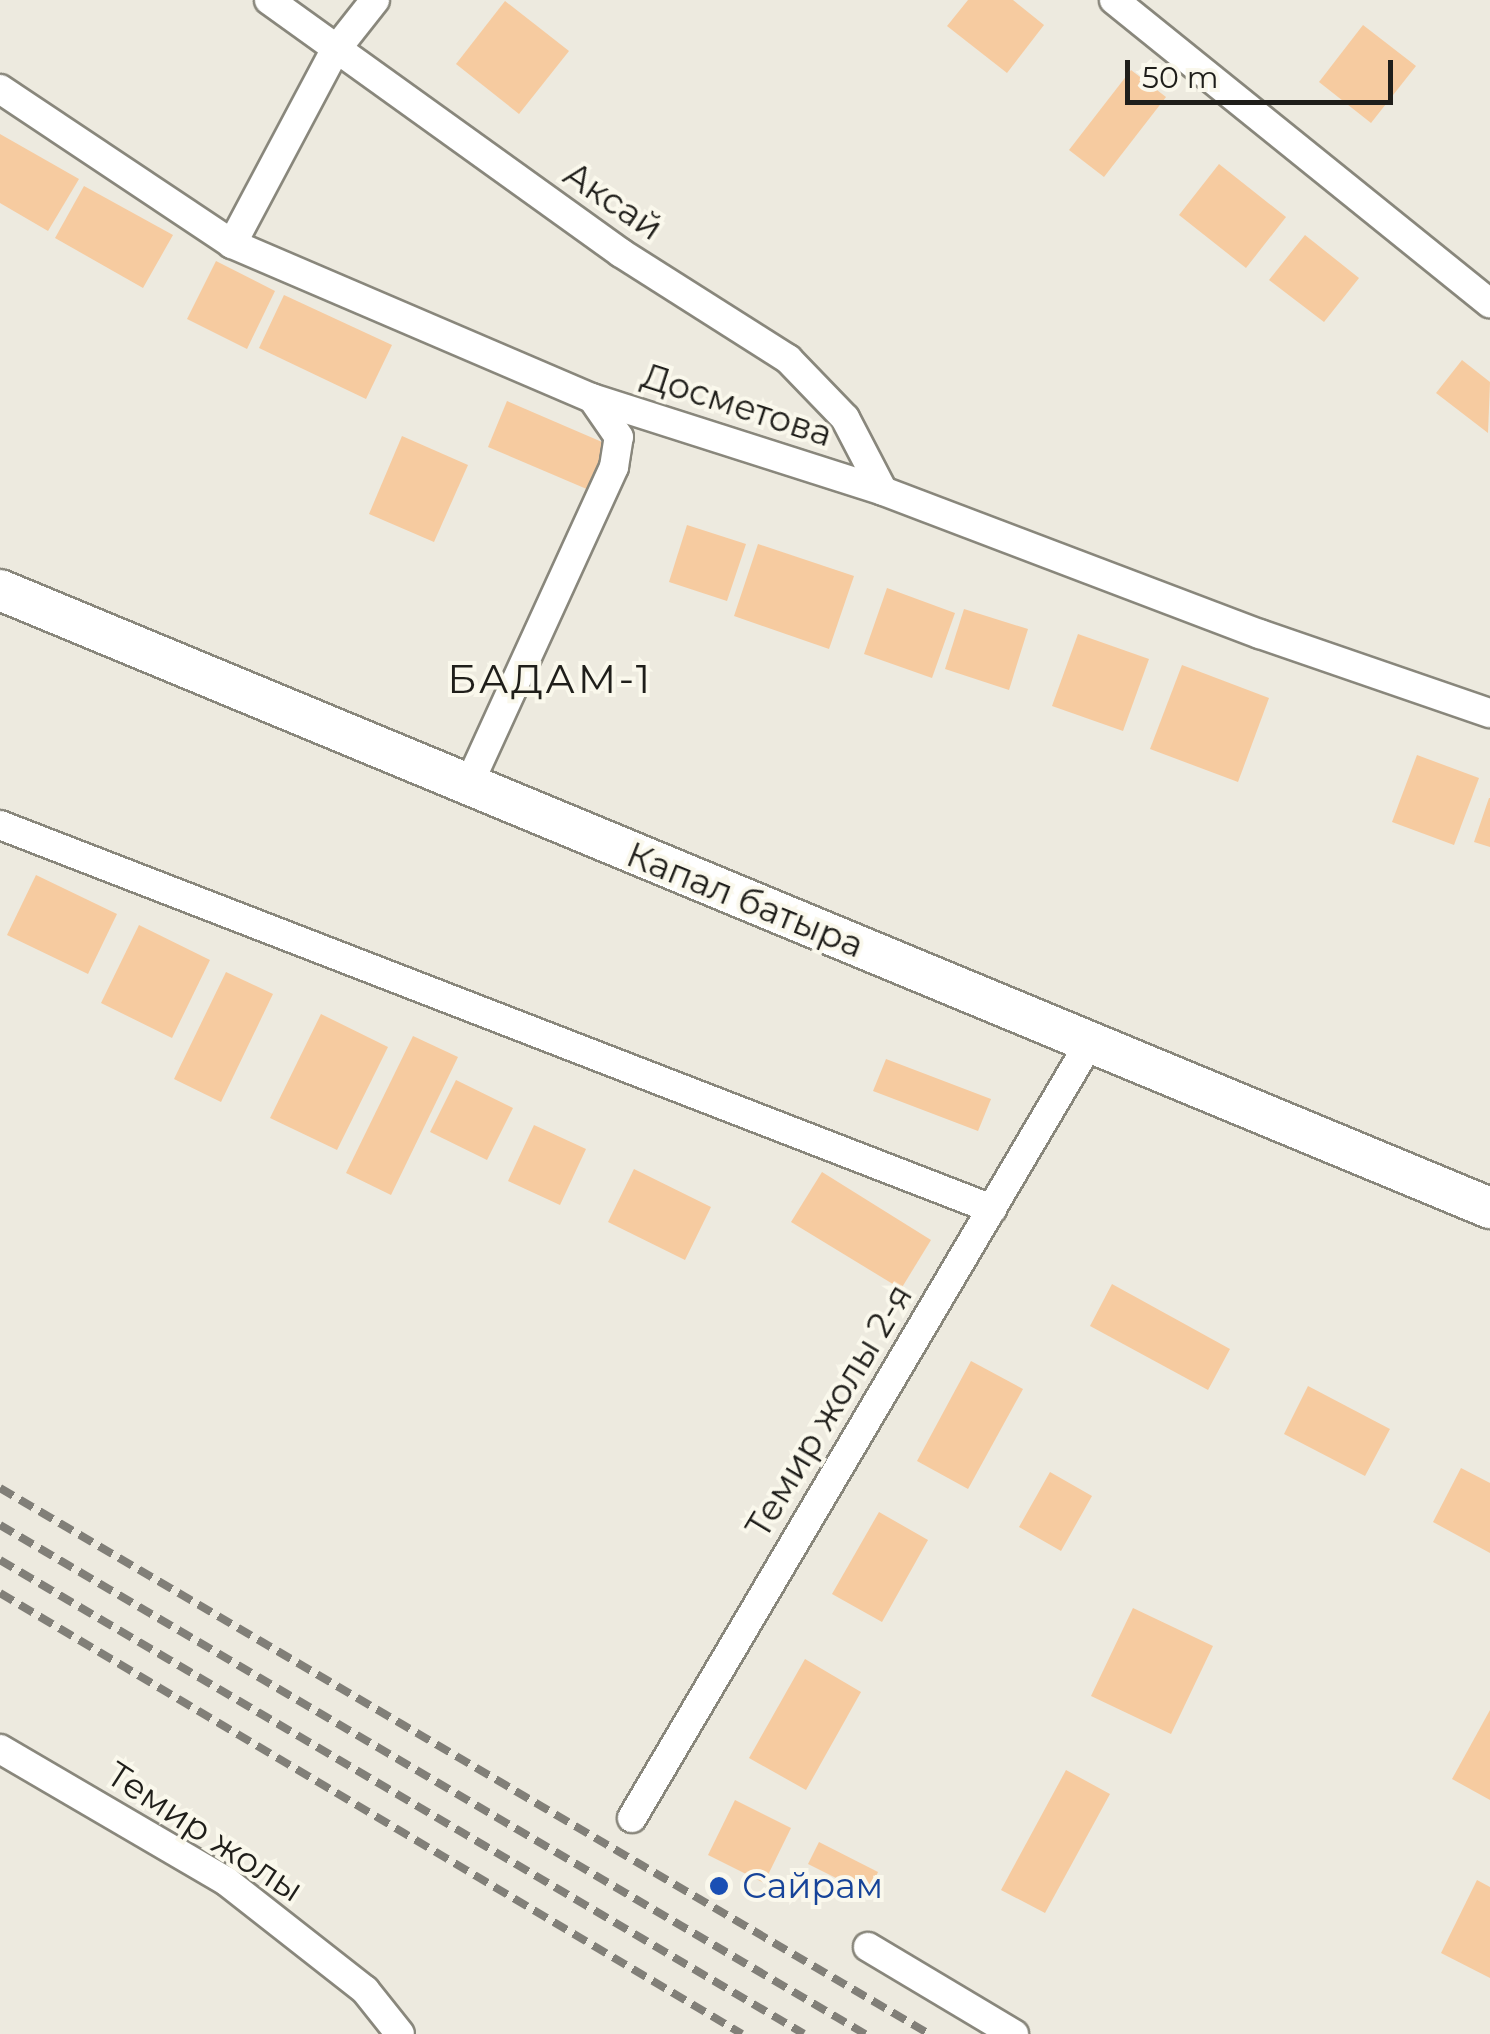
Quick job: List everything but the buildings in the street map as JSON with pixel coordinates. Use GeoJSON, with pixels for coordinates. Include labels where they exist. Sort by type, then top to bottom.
{"type":"FeatureCollection","features":[{"type":"Feature","properties":{"kind":"main road","name":"Капал батыра"},"geometry":{"type":"LineString","coordinates":[[0,590],[1490,1208]]}},
{"type":"Feature","properties":{"kind":"street","name":"Аксай"},"geometry":{"type":"LineString","coordinates":[[269,0],[334,52],[621,253],[788,358],[845,418],[883,490]]}},
{"type":"Feature","properties":{"kind":"street"},"geometry":{"type":"LineString","coordinates":[[232,244],[334,52],[375,0]]}},
{"type":"Feature","properties":{"kind":"street"},"geometry":{"type":"LineString","coordinates":[[1114,0],[1490,303]]}},
{"type":"Feature","properties":{"kind":"street","name":"Досметова"},"geometry":{"type":"LineString","coordinates":[[0,89],[232,244],[592,398],[883,490],[1260,634],[1490,713]]}},
{"type":"Feature","properties":{"kind":"street"},"geometry":{"type":"LineString","coordinates":[[468,786],[614,467],[619,437],[592,398]]}},
{"type":"Feature","properties":{"kind":"street"},"geometry":{"type":"LineString","coordinates":[[0,825],[992,1209]]}},
{"type":"Feature","properties":{"kind":"street","name":"Темир жолы 2-я"},"geometry":{"type":"LineString","coordinates":[[632,1818],[1090,1042]]}},
{"type":"Feature","properties":{"kind":"street","name":"Темир жолы"},"geometry":{"type":"LineString","coordinates":[[0,1749],[226,1881],[365,1990],[400,2034]]}},
{"type":"Feature","properties":{"kind":"street"},"geometry":{"type":"LineString","coordinates":[[868,1947],[1014,2034]]}},
{"type":"Feature","properties":{"kind":"railway"},"geometry":{"type":"LineString","coordinates":[[0,1488],[929,2034]]}},
{"type":"Feature","properties":{"kind":"railway"},"geometry":{"type":"LineString","coordinates":[[0,1525],[865,2034]]}},
{"type":"Feature","properties":{"kind":"railway"},"geometry":{"type":"LineString","coordinates":[[0,1560],[804,2034]]}},
{"type":"Feature","properties":{"kind":"railway"},"geometry":{"type":"LineString","coordinates":[[0,1593],[742,2034]]}},
{"type":"Feature","properties":{"kind":"place","name":"Сайрам"},"geometry":{"type":"Point","coordinates":[719,1886]}},
{"type":"Feature","properties":{"kind":"district","name":"БАДАМ-1"},"geometry":{"type":"Point","coordinates":[550,679]}}]}
